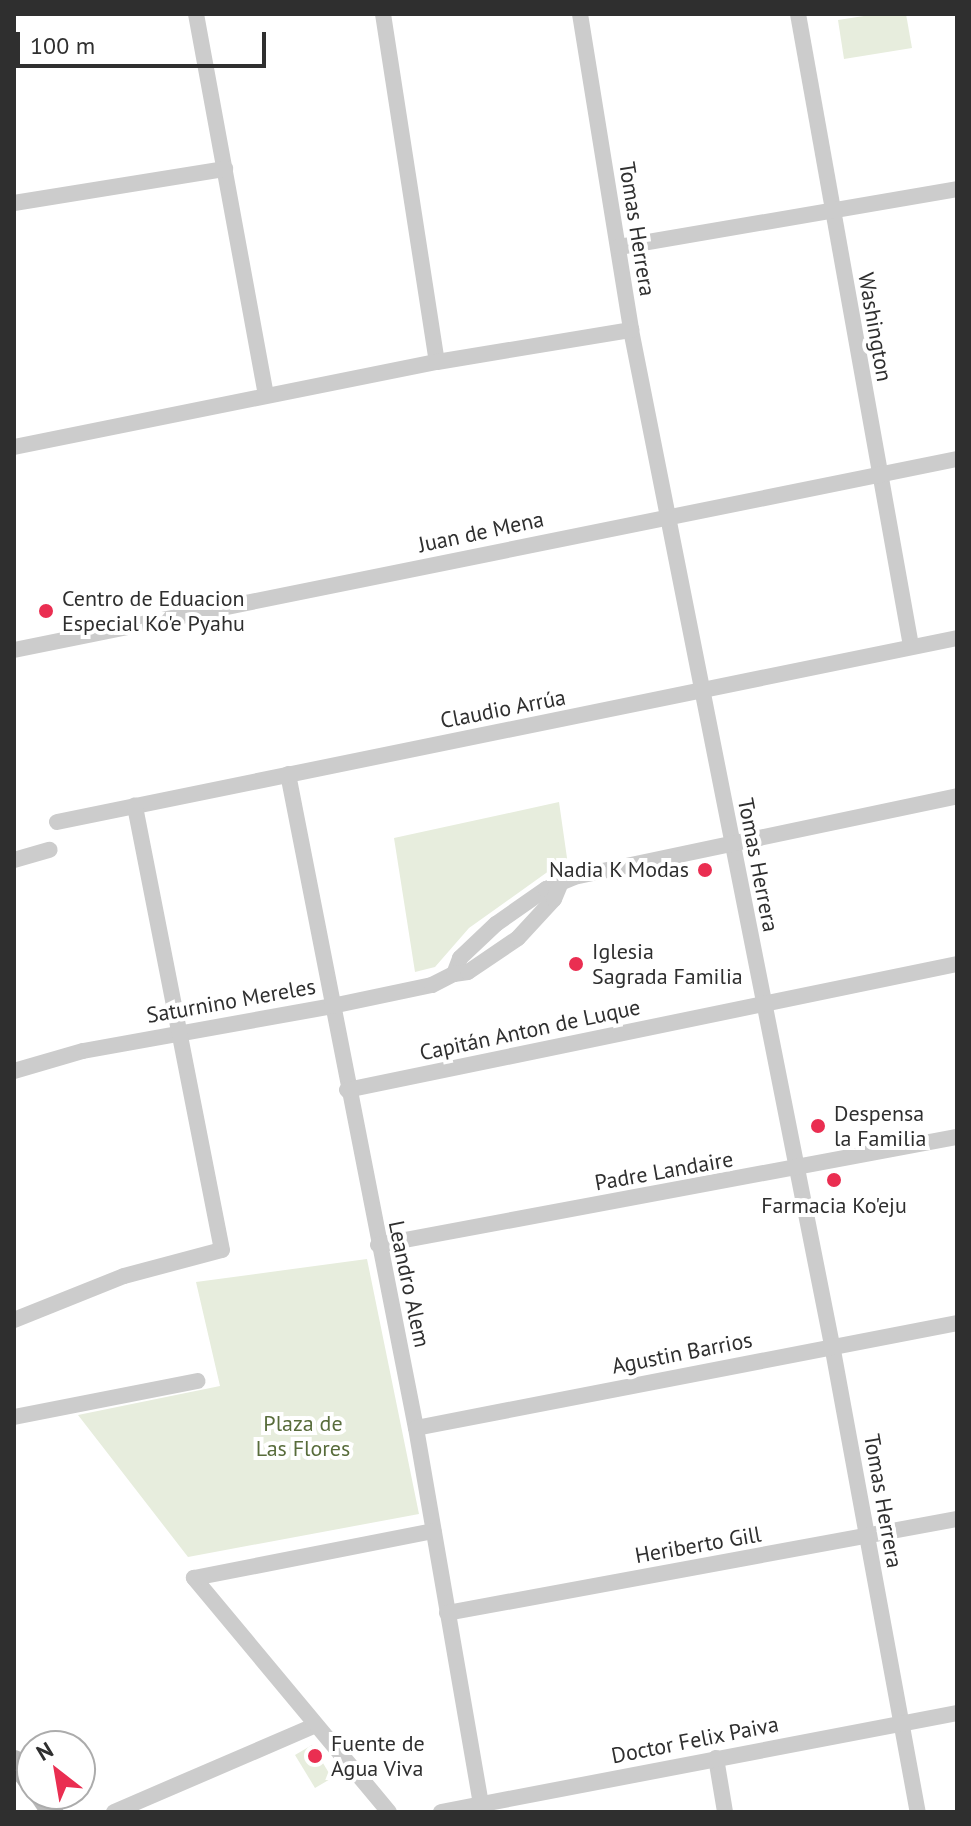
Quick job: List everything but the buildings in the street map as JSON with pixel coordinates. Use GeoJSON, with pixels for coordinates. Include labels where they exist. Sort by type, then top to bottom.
{"type":"FeatureCollection","features":[{"type":"Feature","properties":{"kind":"street"},"geometry":{"type":"LineString","coordinates":[[196,14],[266,396]]}},
{"type":"Feature","properties":{"kind":"street"},"geometry":{"type":"LineString","coordinates":[[383,14],[437,362]]}},
{"type":"Feature","properties":{"kind":"street","name":"Tomas Herrera"},"geometry":{"type":"LineString","coordinates":[[580,14],[631,330],[832,1345],[918,1812]]}},
{"type":"Feature","properties":{"kind":"street","name":"Washington"},"geometry":{"type":"LineString","coordinates":[[798,14],[911,646]]}},
{"type":"Feature","properties":{"kind":"street"},"geometry":{"type":"LineString","coordinates":[[14,203],[225,169]]}},
{"type":"Feature","properties":{"kind":"street"},"geometry":{"type":"LineString","coordinates":[[619,247],[957,189]]}},
{"type":"Feature","properties":{"kind":"street"},"geometry":{"type":"LineString","coordinates":[[14,447],[437,362],[631,330]]}},
{"type":"Feature","properties":{"kind":"street","name":"Juan de Mena"},"geometry":{"type":"LineString","coordinates":[[14,650],[957,459]]}},
{"type":"Feature","properties":{"kind":"street","name":"Claudio Arrúa"},"geometry":{"type":"LineString","coordinates":[[57,822],[957,638]]}},
{"type":"Feature","properties":{"kind":"street","name":"Leandro Alem"},"geometry":{"type":"LineString","coordinates":[[288,774],[347,1090],[416,1428],[481,1803]]}},
{"type":"Feature","properties":{"kind":"street"},"geometry":{"type":"LineString","coordinates":[[454,974],[460,958],[496,924],[546,889],[590,871],[957,796]]}},
{"type":"Feature","properties":{"kind":"street"},"geometry":{"type":"LineString","coordinates":[[14,1320],[124,1276],[221,1252],[135,805]]}},
{"type":"Feature","properties":{"kind":"street"},"geometry":{"type":"LineString","coordinates":[[14,860],[50,850]]}},
{"type":"Feature","properties":{"kind":"street","name":"Saturnino Mereles"},"geometry":{"type":"LineString","coordinates":[[14,1071],[83,1051],[179,1031],[332,1006],[432,985],[454,974],[468,972],[508,947],[554,899],[560,885]]}},
{"type":"Feature","properties":{"kind":"street","name":"Capitán Anton de Luque"},"geometry":{"type":"LineString","coordinates":[[347,1090],[957,964]]}},
{"type":"Feature","properties":{"kind":"street","name":"Padre Landaire"},"geometry":{"type":"LineString","coordinates":[[378,1245],[957,1137]]}},
{"type":"Feature","properties":{"kind":"street","name":"Agustin Barrios"},"geometry":{"type":"LineString","coordinates":[[416,1428],[957,1323]]}},
{"type":"Feature","properties":{"kind":"street"},"geometry":{"type":"LineString","coordinates":[[14,1417],[197,1381]]}},
{"type":"Feature","properties":{"kind":"street","name":"Heriberto Gill"},"geometry":{"type":"LineString","coordinates":[[447,1613],[957,1519]]}},
{"type":"Feature","properties":{"kind":"street"},"geometry":{"type":"LineString","coordinates":[[389,1812],[314,1726],[194,1578],[433,1531]]}},
{"type":"Feature","properties":{"kind":"street","name":"Doctor Felix Paiva"},"geometry":{"type":"LineString","coordinates":[[441,1812],[957,1713]]}},
{"type":"Feature","properties":{"kind":"street"},"geometry":{"type":"LineString","coordinates":[[114,1812],[314,1726]]}},
{"type":"Feature","properties":{"kind":"street"},"geometry":{"type":"LineString","coordinates":[[716,1758],[725,1812]]}},
{"type":"Feature","properties":{"kind":"green space"},"geometry":{"type":"Polygon","coordinates":[[[877,14],[906,14],[912,48],[844,59],[838,20],[877,14]]]}},
{"type":"Feature","properties":{"kind":"green space"},"geometry":{"type":"Polygon","coordinates":[[[559,802],[567,858],[469,928],[435,967],[415,972],[394,838],[559,802]]]}},
{"type":"Feature","properties":{"kind":"green space","name":"Plaza de Las Flores"},"geometry":{"type":"Polygon","coordinates":[[[367,1259],[419,1514],[188,1557],[78,1415],[220,1386],[196,1282],[367,1259]]]}},
{"type":"Feature","properties":{"kind":"green space"},"geometry":{"type":"Polygon","coordinates":[[[312,1745],[332,1778],[315,1788],[295,1755],[312,1745]]]}},
{"type":"Feature","properties":{"kind":"place","name":"Centro de Eduacion Especial Ko'e Pyahu"},"geometry":{"type":"Point","coordinates":[46,611]}},
{"type":"Feature","properties":{"kind":"place","name":"Nadia K Modas"},"geometry":{"type":"Point","coordinates":[705,870]}},
{"type":"Feature","properties":{"kind":"place","name":"Iglesia Sagrada Familia"},"geometry":{"type":"Point","coordinates":[576,964]}},
{"type":"Feature","properties":{"kind":"place","name":"Despensa la Familia"},"geometry":{"type":"Point","coordinates":[818,1126]}},
{"type":"Feature","properties":{"kind":"place","name":"Farmacia Ko'eju"},"geometry":{"type":"Point","coordinates":[834,1180]}},
{"type":"Feature","properties":{"kind":"place","name":"Fuente de Agua Viva"},"geometry":{"type":"Point","coordinates":[315,1756]}}]}
